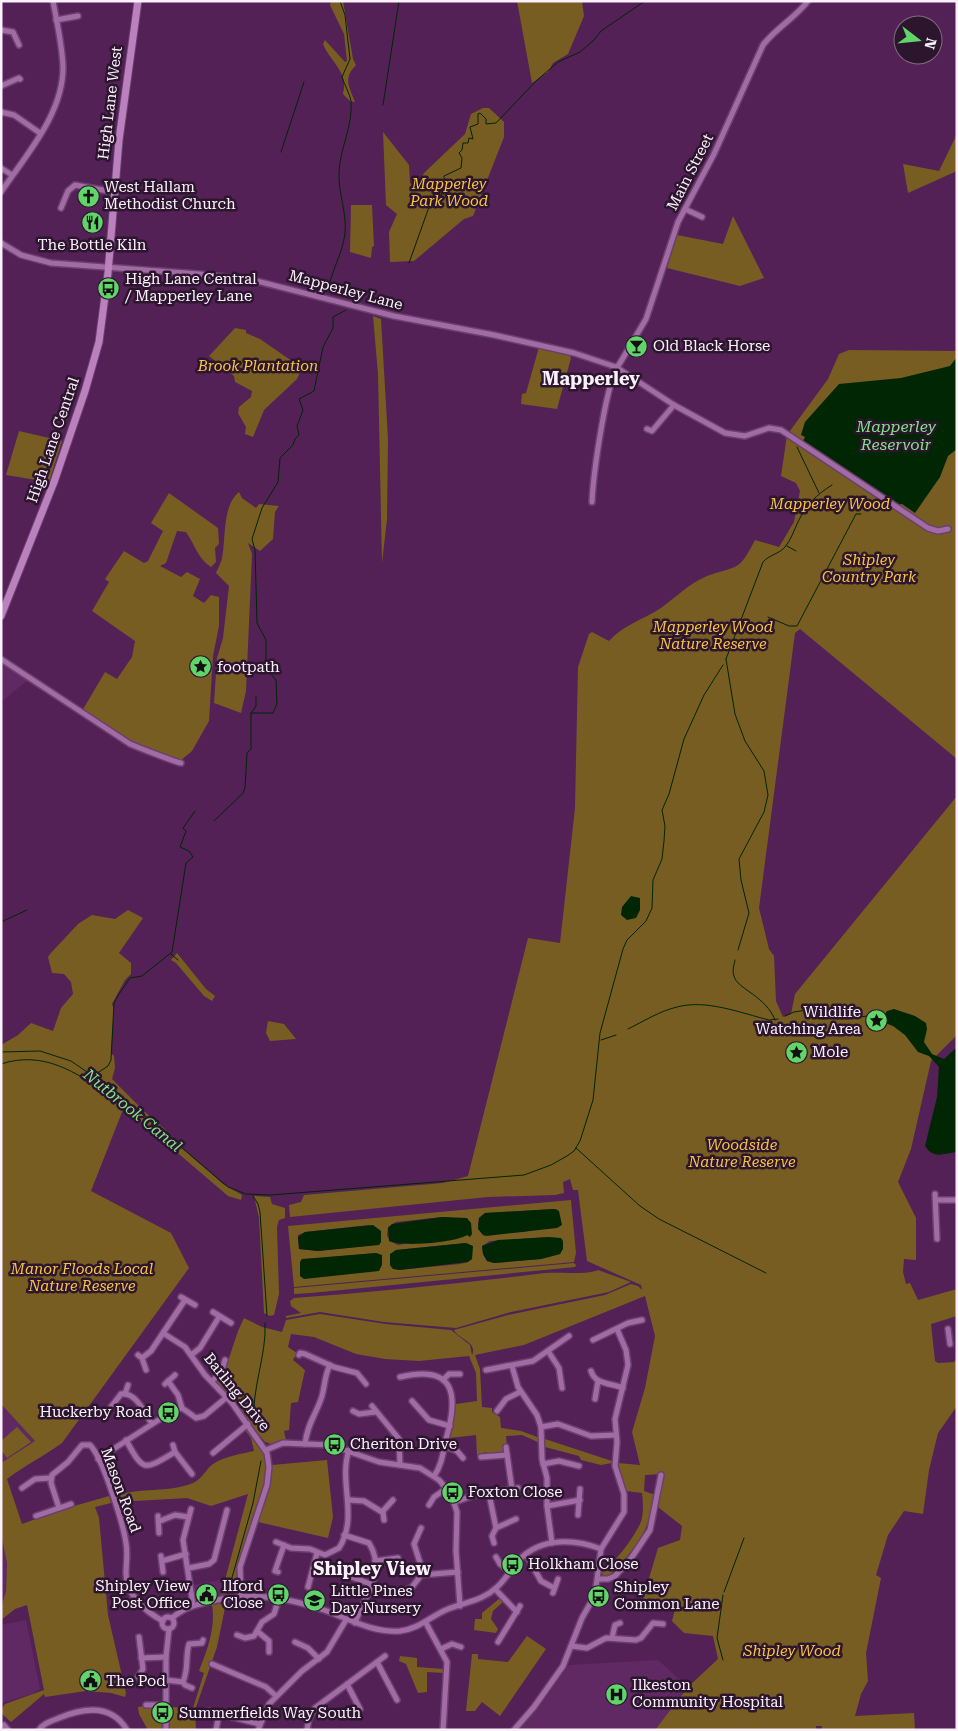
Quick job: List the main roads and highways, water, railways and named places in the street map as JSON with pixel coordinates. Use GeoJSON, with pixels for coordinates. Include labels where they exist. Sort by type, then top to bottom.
{"type":"FeatureCollection","features":[{"type":"Feature","properties":{"kind":"main road","name":"High Lane West"},"geometry":{"type":"LineString","coordinates":[[108,268],[114,192],[138,1]]}},
{"type":"Feature","properties":{"kind":"main road","name":"High Lane Central"},"geometry":{"type":"LineString","coordinates":[[1,616],[54,482],[85,391],[99,342],[108,268]]}},
{"type":"Feature","properties":{"kind":"water","name":"Mapperley Reservoir"},"geometry":{"type":"Polygon","coordinates":[[[957,357],[957,449],[948,456],[940,477],[915,513],[902,504],[897,505],[803,441],[805,437],[801,435],[805,422],[839,384],[901,378],[950,366],[957,357]]]}},
{"type":"Feature","properties":{"kind":"water"},"geometry":{"type":"Polygon","coordinates":[[[631,896],[640,898],[640,910],[636,918],[627,920],[621,915],[622,907],[631,896]]]}},
{"type":"Feature","properties":{"kind":"water"},"geometry":{"type":"Polygon","coordinates":[[[894,1009],[915,1016],[926,1023],[927,1029],[924,1042],[932,1054],[944,1059],[957,1047],[957,1152],[936,1154],[932,1153],[925,1146],[937,1097],[939,1067],[929,1056],[918,1052],[905,1035],[893,1026],[880,1021],[887,1011],[894,1009]]]}},
{"type":"Feature","properties":{"kind":"water"},"geometry":{"type":"Polygon","coordinates":[[[554,1209],[559,1211],[562,1225],[557,1228],[486,1236],[478,1229],[479,1218],[485,1213],[554,1209]]]}},
{"type":"Feature","properties":{"kind":"water"},"geometry":{"type":"Polygon","coordinates":[[[442,1217],[467,1218],[471,1223],[472,1234],[470,1237],[467,1235],[451,1240],[428,1243],[404,1244],[389,1241],[388,1228],[392,1224],[442,1217]]]}},
{"type":"Feature","properties":{"kind":"water"},"geometry":{"type":"Polygon","coordinates":[[[373,1225],[381,1231],[381,1242],[379,1245],[318,1251],[299,1249],[298,1237],[305,1232],[373,1225]]]}},
{"type":"Feature","properties":{"kind":"water"},"geometry":{"type":"Polygon","coordinates":[[[561,1238],[563,1241],[563,1249],[560,1254],[541,1259],[494,1263],[487,1261],[483,1254],[482,1246],[498,1240],[561,1238]]]}},
{"type":"Feature","properties":{"kind":"water"},"geometry":{"type":"Polygon","coordinates":[[[466,1243],[473,1246],[472,1259],[468,1262],[399,1270],[393,1269],[390,1265],[390,1254],[396,1250],[466,1243]]]}},
{"type":"Feature","properties":{"kind":"water"},"geometry":{"type":"Polygon","coordinates":[[[376,1253],[382,1255],[382,1265],[379,1271],[304,1279],[300,1276],[300,1262],[302,1259],[376,1253]]]}},
{"type":"Feature","properties":{"kind":"waterway"},"geometry":{"type":"LineString","coordinates":[[328,291],[345,233],[339,172],[351,110],[351,101],[342,77],[350,59],[345,15],[340,1]]}},
{"type":"Feature","properties":{"kind":"waterway"},"geometry":{"type":"LineString","coordinates":[[383,105],[399,1]]}},
{"type":"Feature","properties":{"kind":"waterway"},"geometry":{"type":"LineString","coordinates":[[409,263],[429,207],[433,201],[442,195],[440,189],[444,183],[444,176],[461,168],[462,158],[459,153],[462,150],[463,143],[468,143],[469,138],[473,139],[470,127],[478,124],[478,114],[480,113],[486,119],[486,124],[496,123],[536,81],[558,62],[580,52],[601,31],[645,1]]}},
{"type":"Feature","properties":{"kind":"waterway"},"geometry":{"type":"LineString","coordinates":[[281,152],[304,82]]}},
{"type":"Feature","properties":{"kind":"waterway"},"geometry":{"type":"LineString","coordinates":[[251,713],[273,713],[277,704],[276,680],[266,668],[266,640],[257,623],[255,550],[252,539],[262,508],[278,482],[280,458],[293,445],[299,435],[297,426],[303,410],[299,399],[314,391],[323,347],[333,328],[333,317],[346,310]]}},
{"type":"Feature","properties":{"kind":"waterway"},"geometry":{"type":"LineString","coordinates":[[797,447],[819,493]]}},
{"type":"Feature","properties":{"kind":"waterway"},"geometry":{"type":"LineString","coordinates":[[726,659],[763,562],[785,547],[808,505],[832,485]]}},
{"type":"Feature","properties":{"kind":"waterway"},"geometry":{"type":"LineString","coordinates":[[768,617],[789,626],[797,626],[856,514],[861,514]]}},
{"type":"Feature","properties":{"kind":"waterway"},"geometry":{"type":"LineString","coordinates":[[787,546],[796,551]]}},
{"type":"Feature","properties":{"kind":"waterway"},"geometry":{"type":"LineString","coordinates":[[726,659],[735,714],[745,741],[764,771],[768,795],[764,812],[739,859],[741,880],[749,913],[738,950]]}},
{"type":"Feature","properties":{"kind":"waterway","name":"Nutbrook Canal"},"geometry":{"type":"LineString","coordinates":[[1,1052],[40,1051],[71,1061],[115,1091],[228,1187],[246,1194],[271,1195],[524,1175],[551,1165],[574,1151],[580,1141],[593,1100],[600,1033],[623,949],[627,940],[646,921],[652,908],[653,880],[662,859],[664,841],[665,826],[662,810],[669,794],[684,739],[704,695],[723,665]]}},
{"type":"Feature","properties":{"kind":"waterway"},"geometry":{"type":"LineString","coordinates":[[214,821],[243,793],[245,788],[247,753],[251,749],[251,713],[256,706],[256,697]]}},
{"type":"Feature","properties":{"kind":"waterway","name":"Nutbrook Canal"},"geometry":{"type":"LineString","coordinates":[[93,1076],[108,1066],[111,1060],[114,1003],[119,994],[130,978],[142,976],[172,952],[186,863],[193,857],[189,851],[180,847],[186,831],[183,828],[195,811]]}},
{"type":"Feature","properties":{"kind":"waterway"},"geometry":{"type":"LineString","coordinates":[[1,922],[27,910]]}},
{"type":"Feature","properties":{"kind":"waterway"},"geometry":{"type":"LineString","coordinates":[[171,954],[178,960]]}},
{"type":"Feature","properties":{"kind":"waterway"},"geometry":{"type":"LineString","coordinates":[[735,960],[733,972],[736,981],[759,999],[771,1012],[775,1020]]}},
{"type":"Feature","properties":{"kind":"waterway"},"geometry":{"type":"LineString","coordinates":[[628,1029],[664,1011],[688,1005],[711,1006],[769,1020],[778,1019]]}},
{"type":"Feature","properties":{"kind":"waterway"},"geometry":{"type":"LineString","coordinates":[[785,1016],[794,1012],[819,1008],[854,1018],[873,1015],[882,1016]]}},
{"type":"Feature","properties":{"kind":"waterway"},"geometry":{"type":"LineString","coordinates":[[601,1040],[616,1035]]}},
{"type":"Feature","properties":{"kind":"waterway","name":"Nutbrook Canal"},"geometry":{"type":"LineString","coordinates":[[1,1064],[16,1060],[45,1062],[71,1071],[109,1095]]}},
{"type":"Feature","properties":{"kind":"waterway"},"geometry":{"type":"LineString","coordinates":[[576,1148],[640,1206],[659,1219],[766,1273]]}},
{"type":"Feature","properties":{"kind":"waterway"},"geometry":{"type":"LineString","coordinates":[[253,1196],[260,1212],[267,1316]]}},
{"type":"Feature","properties":{"kind":"waterway"},"geometry":{"type":"LineString","coordinates":[[254,1424],[255,1398],[264,1347],[265,1323]]}},
{"type":"Feature","properties":{"kind":"waterway"},"geometry":{"type":"LineString","coordinates":[[228,1592],[253,1503],[261,1461]]}},
{"type":"Feature","properties":{"kind":"waterway"},"geometry":{"type":"LineString","coordinates":[[724,1592],[744,1538]]}},
{"type":"Feature","properties":{"kind":"waterway"},"geometry":{"type":"LineString","coordinates":[[723,1595],[717,1638],[723,1660]]}},
{"type":"Feature","properties":{"kind":"place","name":"West Hallam Methodist Church"},"geometry":{"type":"Point","coordinates":[88,196]}},
{"type":"Feature","properties":{"kind":"place","name":"The Bottle Kiln"},"geometry":{"type":"Point","coordinates":[92,222]}},
{"type":"Feature","properties":{"kind":"place","name":"High Lane Central / Mapperley Lane"},"geometry":{"type":"Point","coordinates":[109,288]}},
{"type":"Feature","properties":{"kind":"place","name":"Old Black Horse"},"geometry":{"type":"Point","coordinates":[637,346]}},
{"type":"Feature","properties":{"kind":"place","name":"footpath"},"geometry":{"type":"Point","coordinates":[201,667]}},
{"type":"Feature","properties":{"kind":"place","name":"Wildlife Watching Area"},"geometry":{"type":"Point","coordinates":[877,1021]}},
{"type":"Feature","properties":{"kind":"place","name":"Mole"},"geometry":{"type":"Point","coordinates":[796,1052]}},
{"type":"Feature","properties":{"kind":"place","name":"Huckerby Road"},"geometry":{"type":"Point","coordinates":[168,1412]}},
{"type":"Feature","properties":{"kind":"place","name":"Cheriton Drive"},"geometry":{"type":"Point","coordinates":[334,1444]}},
{"type":"Feature","properties":{"kind":"place","name":"Foxton Close"},"geometry":{"type":"Point","coordinates":[452,1492]}},
{"type":"Feature","properties":{"kind":"place","name":"Holkham Close"},"geometry":{"type":"Point","coordinates":[512,1564]}},
{"type":"Feature","properties":{"kind":"place","name":"Shipley View Post Office"},"geometry":{"type":"Point","coordinates":[206,1595]}},
{"type":"Feature","properties":{"kind":"place","name":"Ilford Close"},"geometry":{"type":"Point","coordinates":[279,1595]}},
{"type":"Feature","properties":{"kind":"place","name":"Shipley Common Lane"},"geometry":{"type":"Point","coordinates":[598,1596]}},
{"type":"Feature","properties":{"kind":"place","name":"Little Pines Day Nursery"},"geometry":{"type":"Point","coordinates":[315,1600]}},
{"type":"Feature","properties":{"kind":"place","name":"The Pod"},"geometry":{"type":"Point","coordinates":[90,1681]}},
{"type":"Feature","properties":{"kind":"place","name":"Ilkeston Community Hospital"},"geometry":{"type":"Point","coordinates":[616,1694]}},
{"type":"Feature","properties":{"kind":"place","name":"Summerfields Way South"},"geometry":{"type":"Point","coordinates":[163,1713]}},
{"type":"Feature","properties":{"kind":"district","name":"Mapperley"},"geometry":{"type":"Point","coordinates":[591,379]}},
{"type":"Feature","properties":{"kind":"district","name":"Shipley View"},"geometry":{"type":"Point","coordinates":[372,1569]}},
{"type":"Feature","properties":{"kind":"park label","name":"Mapperley Park Wood"},"geometry":{"type":"Point","coordinates":[449,192]}},
{"type":"Feature","properties":{"kind":"park label","name":"Brook Plantation"},"geometry":{"type":"Point","coordinates":[258,366]}},
{"type":"Feature","properties":{"kind":"park label","name":"Mapperley Wood"},"geometry":{"type":"Point","coordinates":[830,504]}},
{"type":"Feature","properties":{"kind":"park label","name":"Shipley Country Park"},"geometry":{"type":"Point","coordinates":[869,568]}},
{"type":"Feature","properties":{"kind":"park label","name":"Mapperley Wood Nature Reserve"},"geometry":{"type":"Point","coordinates":[713,636]}},
{"type":"Feature","properties":{"kind":"park label","name":"Woodside Nature Reserve"},"geometry":{"type":"Point","coordinates":[742,1154]}},
{"type":"Feature","properties":{"kind":"park label","name":"Manor Floods Local Nature Reserve"},"geometry":{"type":"Point","coordinates":[82,1278]}},
{"type":"Feature","properties":{"kind":"park label","name":"Shipley Wood"},"geometry":{"type":"Point","coordinates":[792,1651]}}]}
